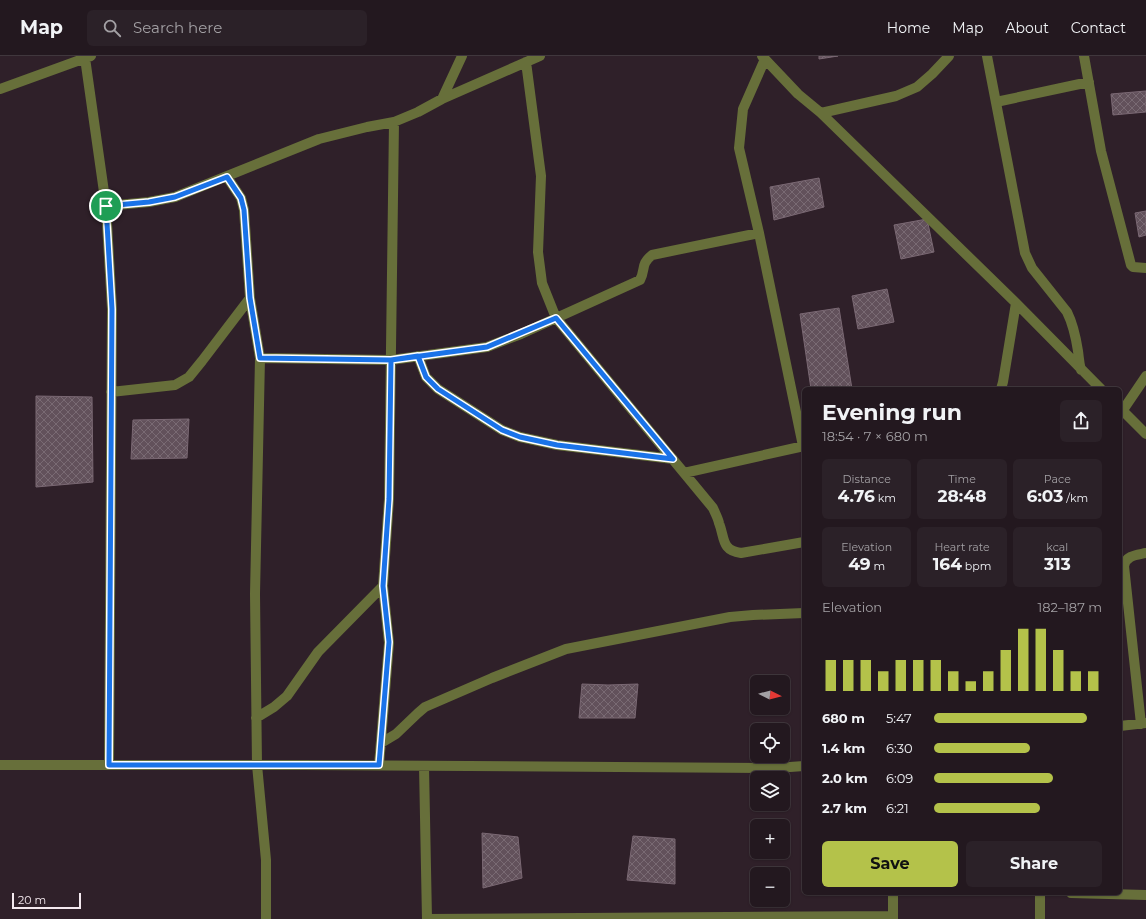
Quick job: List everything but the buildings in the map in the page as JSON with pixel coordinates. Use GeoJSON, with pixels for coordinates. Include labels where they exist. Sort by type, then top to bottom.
{"type":"FeatureCollection","features":[{"type":"Feature","properties":{"kind":"street"},"geometry":{"type":"LineString","coordinates":[[442,99],[462,56]]}},
{"type":"Feature","properties":{"kind":"street"},"geometry":{"type":"LineString","coordinates":[[106,206],[149,202],[175,197],[319,139],[394,122],[540,56]]}},
{"type":"Feature","properties":{"kind":"street"},"geometry":{"type":"LineString","coordinates":[[821,113],[896,96],[917,87],[949,56]]}},
{"type":"Feature","properties":{"kind":"street"},"geometry":{"type":"LineString","coordinates":[[987,56],[1025,253],[1032,268],[1067,312],[1071,320],[1078,352],[1078,362],[1081,370]]}},
{"type":"Feature","properties":{"kind":"street"},"geometry":{"type":"LineString","coordinates":[[1084,56],[1101,151],[1131,265],[1133,267],[1146,268]]}},
{"type":"Feature","properties":{"kind":"street"},"geometry":{"type":"LineString","coordinates":[[0,89],[88,57],[106,206],[112,309],[109,765]]}},
{"type":"Feature","properties":{"kind":"street"},"geometry":{"type":"LineString","coordinates":[[802,441],[759,233],[739,148],[743,109],[763,58],[798,94],[821,113],[1016,303],[1099,387]]}},
{"type":"Feature","properties":{"kind":"street"},"geometry":{"type":"LineString","coordinates":[[526,62],[541,176],[538,252],[542,283],[556,318],[713,508],[719,522],[725,545],[731,550],[741,553],[802,542]]}},
{"type":"Feature","properties":{"kind":"street"},"geometry":{"type":"LineString","coordinates":[[996,102],[1089,82]]}},
{"type":"Feature","properties":{"kind":"street"},"geometry":{"type":"LineString","coordinates":[[379,765],[389,642],[383,586],[389,499],[394,122]]}},
{"type":"Feature","properties":{"kind":"street"},"geometry":{"type":"LineString","coordinates":[[227,177],[241,198],[244,210],[250,298],[260,358],[255,594],[256,718],[257,765],[266,860],[266,919]]}},
{"type":"Feature","properties":{"kind":"street"},"geometry":{"type":"LineString","coordinates":[[260,358],[391,360],[487,347],[640,280],[646,260],[652,254],[759,233]]}},
{"type":"Feature","properties":{"kind":"street"},"geometry":{"type":"LineString","coordinates":[[111,392],[175,385],[189,377],[250,298]]}},
{"type":"Feature","properties":{"kind":"street"},"geometry":{"type":"LineString","coordinates":[[1002,387],[1016,303]]}},
{"type":"Feature","properties":{"kind":"street"},"geometry":{"type":"LineString","coordinates":[[418,356],[426,377],[438,389],[502,430],[520,437],[557,445],[673,459]]}},
{"type":"Feature","properties":{"kind":"street"},"geometry":{"type":"LineString","coordinates":[[1122,408],[1146,376]]}},
{"type":"Feature","properties":{"kind":"street"},"geometry":{"type":"LineString","coordinates":[[1122,410],[1146,434]]}},
{"type":"Feature","properties":{"kind":"street"},"geometry":{"type":"LineString","coordinates":[[684,473],[802,446]]}},
{"type":"Feature","properties":{"kind":"street"},"geometry":{"type":"LineString","coordinates":[[1122,726],[1144,724],[1124,566],[1125,560],[1129,557],[1146,554]]}},
{"type":"Feature","properties":{"kind":"street"},"geometry":{"type":"LineString","coordinates":[[256,718],[274,707],[287,696],[318,652],[383,586]]}},
{"type":"Feature","properties":{"kind":"street"},"geometry":{"type":"LineString","coordinates":[[381,743],[396,734],[426,707],[492,678],[566,649],[730,617],[753,614],[802,613]]}},
{"type":"Feature","properties":{"kind":"street"},"geometry":{"type":"LineString","coordinates":[[0,765],[379,765],[776,768],[802,766]]}},
{"type":"Feature","properties":{"kind":"street"},"geometry":{"type":"LineString","coordinates":[[424,766],[427,919],[893,917],[893,895]]}},
{"type":"Feature","properties":{"kind":"street"},"geometry":{"type":"LineString","coordinates":[[1122,894],[1146,895]]}},
{"type":"Feature","properties":{"kind":"street"},"geometry":{"type":"LineString","coordinates":[[1040,895],[1040,919]]}},
{"type":"Feature","properties":{"kind":"route"},"geometry":{"type":"LineString","coordinates":[[106,206],[112,309],[109,765],[379,765],[389,642],[383,586],[389,499],[391,360],[418,356],[487,347],[556,318],[673,459],[557,445],[520,437],[502,430],[438,389],[426,377],[418,356],[391,360],[260,358],[250,298],[244,210],[241,198],[227,177],[175,197],[149,202],[106,206]]}}]}
